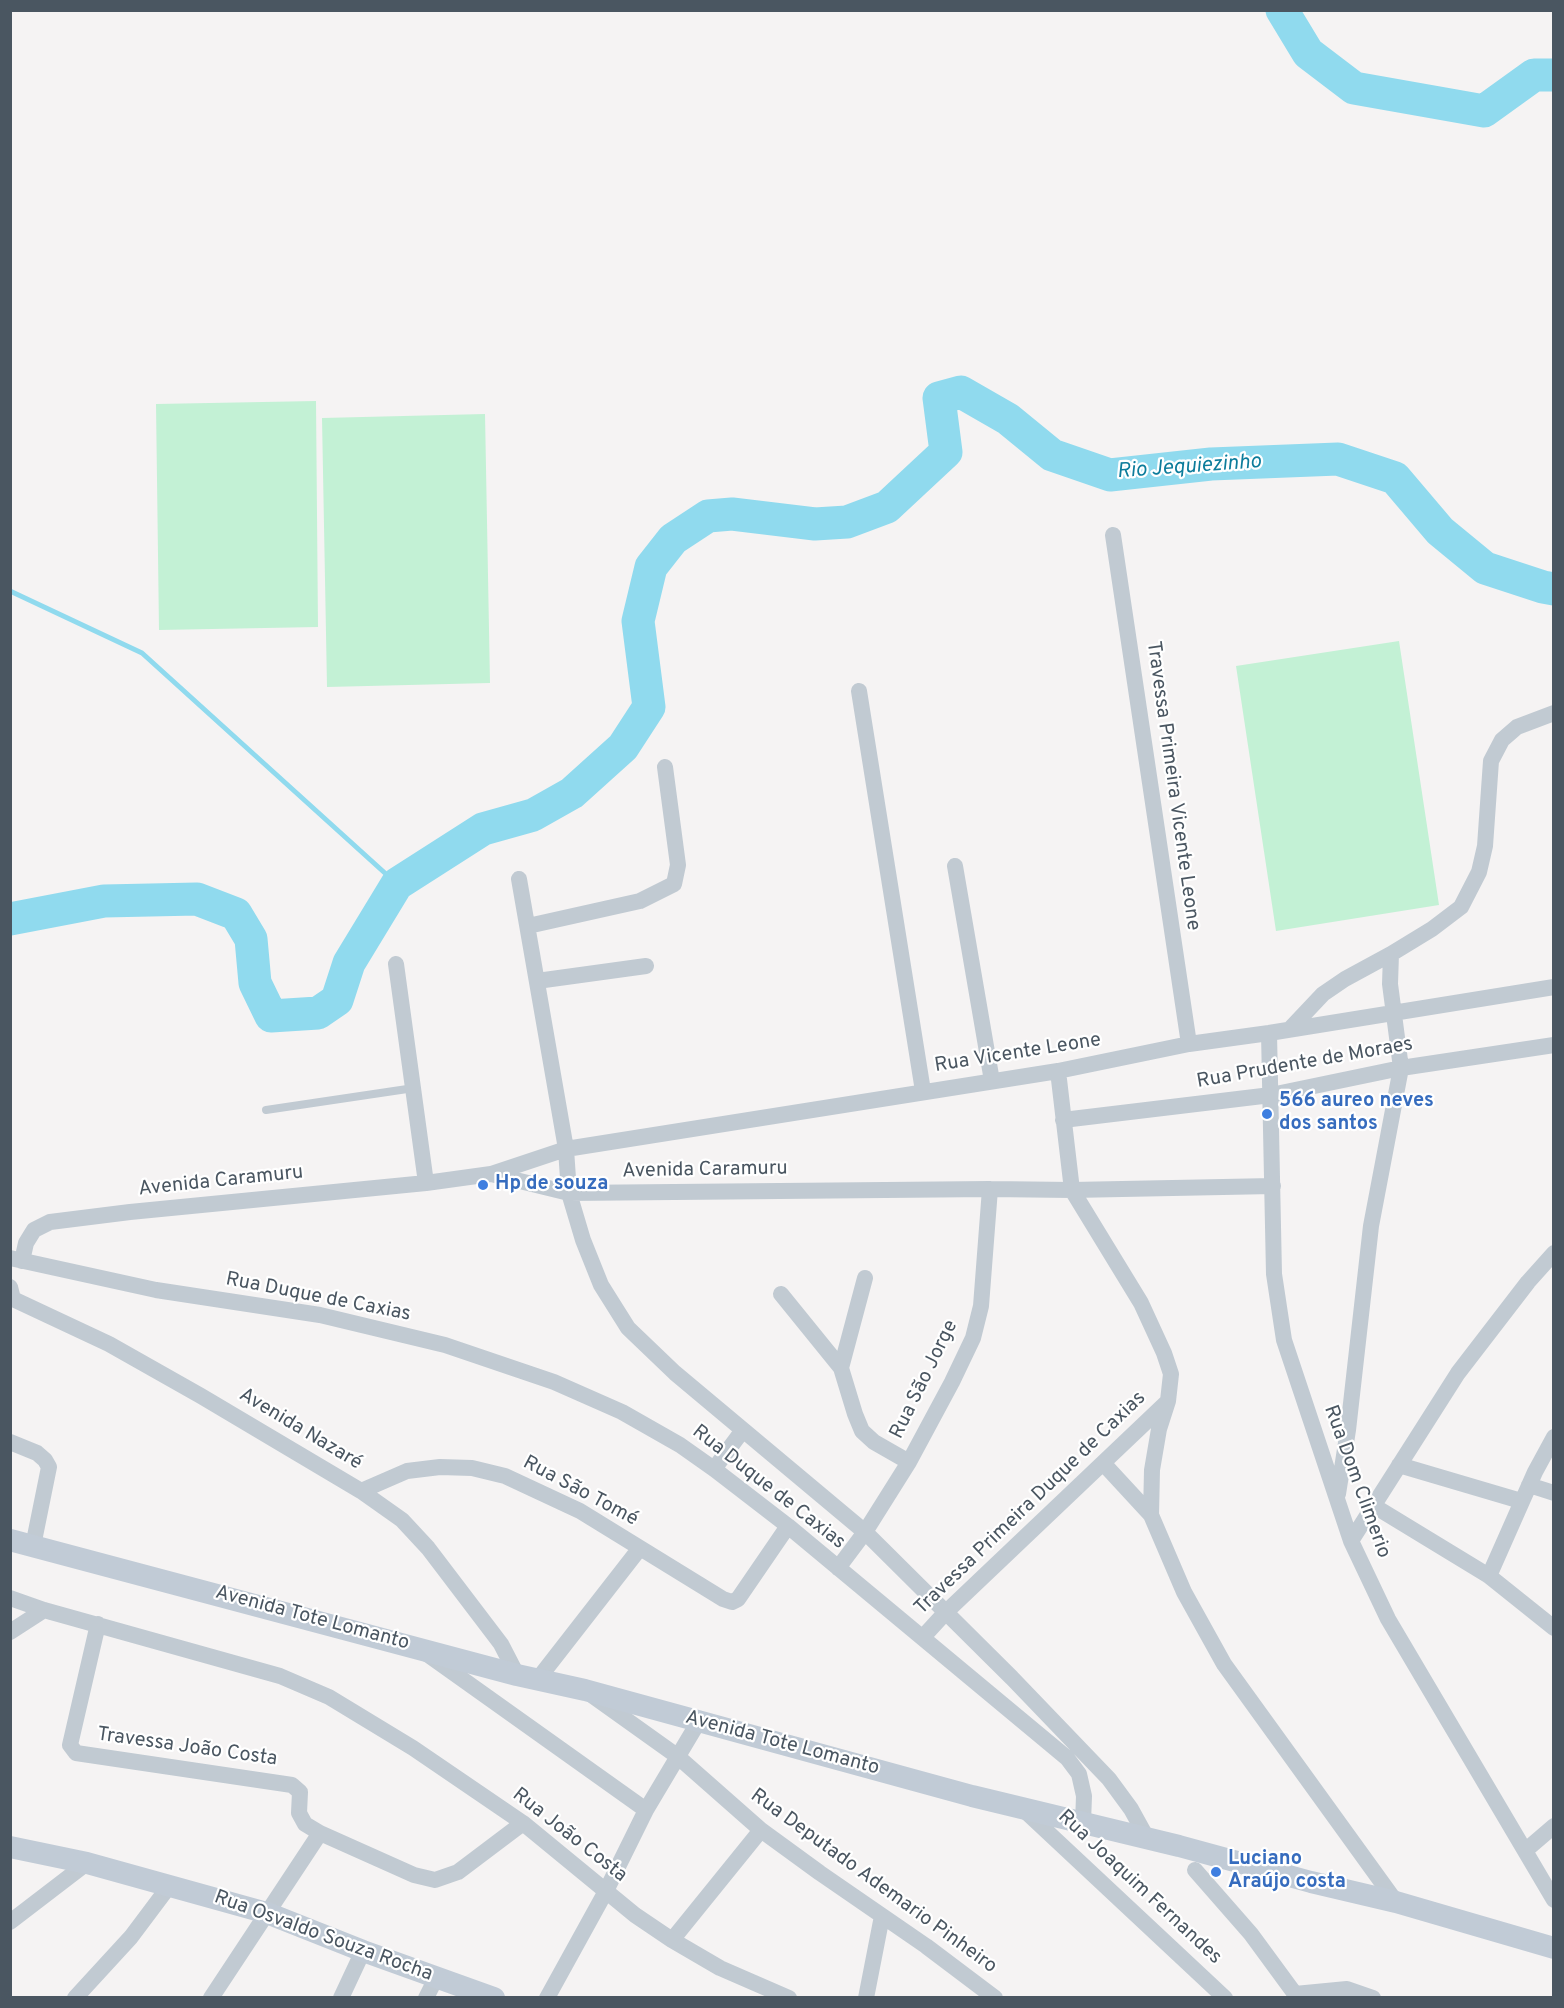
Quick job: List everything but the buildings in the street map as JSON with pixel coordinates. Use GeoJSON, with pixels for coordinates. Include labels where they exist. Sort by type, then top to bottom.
{"type":"FeatureCollection","features":[{"type":"Feature","properties":{"kind":"main road","name":"Avenida Tote Lomanto"},"geometry":{"type":"LineString","coordinates":[[10,1540],[527,1677],[585,1690],[1024,1810],[1147,1838],[1396,1902],[1554,1948]]}},
{"type":"Feature","properties":{"kind":"main road","name":"Rua Osvaldo Souza Rocha"},"geometry":{"type":"LineString","coordinates":[[10,1847],[87,1863],[267,1913],[363,1952],[431,1988],[494,1998]]}},
{"type":"Feature","properties":{"kind":"street","name":"Travessa Primeira Vicente Leone"},"geometry":{"type":"LineString","coordinates":[[1113,535],[1189,1044]]}},
{"type":"Feature","properties":{"kind":"street"},"geometry":{"type":"LineString","coordinates":[[859,691],[923,1091]]}},
{"type":"Feature","properties":{"kind":"street"},"geometry":{"type":"LineString","coordinates":[[1289,1030],[1323,994],[1432,929],[1461,907],[1479,872],[1485,846],[1491,761],[1502,740],[1517,727],[1554,713]]}},
{"type":"Feature","properties":{"kind":"street"},"geometry":{"type":"LineString","coordinates":[[528,926],[640,901],[674,884],[678,866],[665,766]]}},
{"type":"Feature","properties":{"kind":"street"},"geometry":{"type":"LineString","coordinates":[[955,866],[992,1081]]}},
{"type":"Feature","properties":{"kind":"street","name":"Rua Duque de Caxias"},"geometry":{"type":"LineString","coordinates":[[519,879],[566,1149],[569,1193],[583,1240],[601,1285],[628,1328],[675,1373],[865,1532],[1012,1678],[1074,1753],[1084,1796],[1083,1823]]}},
{"type":"Feature","properties":{"kind":"street"},"geometry":{"type":"LineString","coordinates":[[1337,1497],[1348,1430],[1371,1226],[1401,1068],[1390,984],[1391,954]]}},
{"type":"Feature","properties":{"kind":"street"},"geometry":{"type":"LineString","coordinates":[[396,964],[426,1183]]}},
{"type":"Feature","properties":{"kind":"street"},"geometry":{"type":"LineString","coordinates":[[537,981],[646,966]]}},
{"type":"Feature","properties":{"kind":"street","name":"Rua Vicente Leone"},"geometry":{"type":"LineString","coordinates":[[491,1174],[566,1149],[1058,1071],[1189,1044],[1554,987]]}},
{"type":"Feature","properties":{"kind":"street","name":"Rua Dom Climerio"},"geometry":{"type":"LineString","coordinates":[[1269,1033],[1274,1274],[1284,1340],[1351,1541],[1388,1620],[1554,1900]]}},
{"type":"Feature","properties":{"kind":"street","name":"Rua Prudente de Moraes"},"geometry":{"type":"LineString","coordinates":[[1063,1120],[1271,1095],[1401,1068],[1554,1045]]}},
{"type":"Feature","properties":{"kind":"street"},"geometry":{"type":"LineString","coordinates":[[1058,1071],[1071,1190],[1141,1303],[1171,1374],[1168,1401],[1159,1429],[1152,1470],[1151,1515]]}},
{"type":"Feature","properties":{"kind":"street","name":"Avenida Caramuru"},"geometry":{"type":"LineString","coordinates":[[16,1259],[34,1230],[50,1222],[426,1183],[491,1174],[569,1193],[1071,1190],[1273,1186]]}},
{"type":"Feature","properties":{"kind":"street","name":"Rua São Jorge"},"geometry":{"type":"LineString","coordinates":[[838,1568],[865,1532],[909,1462],[973,1338],[981,1306],[990,1189]]}},
{"type":"Feature","properties":{"kind":"street"},"geometry":{"type":"LineString","coordinates":[[1351,1541],[1458,1373],[1527,1282],[1554,1253]]}},
{"type":"Feature","properties":{"kind":"street","name":"Rua Duque de Caxias"},"geometry":{"type":"LineString","coordinates":[[16,1259],[156,1290],[320,1316],[445,1345],[554,1382],[622,1412],[680,1445],[714,1469],[788,1526],[975,1683],[1109,1779],[1131,1809],[1147,1838]]}},
{"type":"Feature","properties":{"kind":"street"},"geometry":{"type":"LineString","coordinates":[[841,1368],[864,1278]]}},
{"type":"Feature","properties":{"kind":"street"},"geometry":{"type":"LineString","coordinates":[[781,1294],[841,1368],[862,1431],[874,1442],[909,1462]]}},
{"type":"Feature","properties":{"kind":"street","name":"Avenida Nazaré"},"geometry":{"type":"LineString","coordinates":[[11,1295],[109,1344],[201,1396],[361,1491],[402,1520],[428,1548],[527,1677]]}},
{"type":"Feature","properties":{"kind":"street","name":"Travessa Primeira Duque de Caxias"},"geometry":{"type":"LineString","coordinates":[[923,1637],[945,1613],[1168,1401]]}},
{"type":"Feature","properties":{"kind":"street"},"geometry":{"type":"LineString","coordinates":[[714,1469],[743,1430]]}},
{"type":"Feature","properties":{"kind":"street"},"geometry":{"type":"LineString","coordinates":[[1489,1576],[1521,1501],[1554,1437]]}},
{"type":"Feature","properties":{"kind":"street"},"geometry":{"type":"LineString","coordinates":[[10,1442],[37,1453],[49,1467],[33,1546]]}},
{"type":"Feature","properties":{"kind":"street"},"geometry":{"type":"LineString","coordinates":[[1102,1463],[1151,1515],[1184,1592],[1224,1664],[1396,1902]]}},
{"type":"Feature","properties":{"kind":"street"},"geometry":{"type":"LineString","coordinates":[[1399,1465],[1521,1501]]}},
{"type":"Feature","properties":{"kind":"street","name":"Rua São Tomé"},"geometry":{"type":"LineString","coordinates":[[361,1491],[407,1471],[440,1467],[472,1468],[505,1476],[580,1511],[723,1599],[732,1602],[738,1599],[788,1526]]}},
{"type":"Feature","properties":{"kind":"street"},"geometry":{"type":"LineString","coordinates":[[1529,1485],[1554,1493]]}},
{"type":"Feature","properties":{"kind":"street"},"geometry":{"type":"LineString","coordinates":[[1374,1506],[1489,1576],[1554,1628]]}},
{"type":"Feature","properties":{"kind":"street"},"geometry":{"type":"LineString","coordinates":[[527,1677],[640,1548]]}},
{"type":"Feature","properties":{"kind":"street","name":"Rua João Costa"},"geometry":{"type":"LineString","coordinates":[[10,1598],[44,1610],[279,1676],[329,1697],[413,1748],[523,1823],[635,1915],[672,1940],[720,1968],[789,1998]]}},
{"type":"Feature","properties":{"kind":"street"},"geometry":{"type":"LineString","coordinates":[[10,1632],[44,1610]]}},
{"type":"Feature","properties":{"kind":"street","name":"Travessa João Costa"},"geometry":{"type":"LineString","coordinates":[[98,1624],[70,1745],[76,1753],[292,1785],[300,1792],[300,1818],[305,1824],[414,1875],[435,1880],[458,1872],[523,1823]]}},
{"type":"Feature","properties":{"kind":"street"},"geometry":{"type":"LineString","coordinates":[[416,1647],[646,1810]]}},
{"type":"Feature","properties":{"kind":"street","name":"Rua Deputado Ademario Pinheiro"},"geometry":{"type":"LineString","coordinates":[[585,1690],[677,1756],[761,1830],[926,1946],[995,1998]]}},
{"type":"Feature","properties":{"kind":"street"},"geometry":{"type":"LineString","coordinates":[[547,1998],[606,1891],[646,1810],[699,1721]]}},
{"type":"Feature","properties":{"kind":"street","name":"Rua Joaquim Fernandes"},"geometry":{"type":"LineString","coordinates":[[1024,1810],[1225,1998]]}},
{"type":"Feature","properties":{"kind":"street"},"geometry":{"type":"LineString","coordinates":[[1526,1850],[1554,1826]]}},
{"type":"Feature","properties":{"kind":"street"},"geometry":{"type":"LineString","coordinates":[[672,1940],[761,1830]]}},
{"type":"Feature","properties":{"kind":"street"},"geometry":{"type":"LineString","coordinates":[[211,1998],[320,1833]]}},
{"type":"Feature","properties":{"kind":"street"},"geometry":{"type":"LineString","coordinates":[[10,1922],[87,1863]]}},
{"type":"Feature","properties":{"kind":"street"},"geometry":{"type":"LineString","coordinates":[[1195,1870],[1251,1934],[1295,1994],[1347,1989],[1372,1998]]}},
{"type":"Feature","properties":{"kind":"street"},"geometry":{"type":"LineString","coordinates":[[75,1998],[131,1937],[170,1885]]}},
{"type":"Feature","properties":{"kind":"street"},"geometry":{"type":"LineString","coordinates":[[866,1998],[882,1916]]}},
{"type":"Feature","properties":{"kind":"street"},"geometry":{"type":"LineString","coordinates":[[341,1998],[363,1952]]}},
{"type":"Feature","properties":{"kind":"lane"},"geometry":{"type":"LineString","coordinates":[[266,1110],[414,1088]]}},
{"type":"Feature","properties":{"kind":"green space"},"geometry":{"type":"Polygon","coordinates":[[[316,401],[318,627],[159,630],[156,404],[316,401]]]}},
{"type":"Feature","properties":{"kind":"green space"},"geometry":{"type":"Polygon","coordinates":[[[485,414],[490,683],[327,687],[322,418],[485,414]]]}},
{"type":"Feature","properties":{"kind":"green space"},"geometry":{"type":"Polygon","coordinates":[[[1399,641],[1439,905],[1276,931],[1236,666],[1399,641]]]}},
{"type":"Feature","properties":{"kind":"waterway","name":"Rio Jequiezinho"},"geometry":{"type":"LineString","coordinates":[[1282,10],[1308,53],[1354,88],[1484,111],[1534,75],[1554,75]]}},
{"type":"Feature","properties":{"kind":"waterway","name":"Rio Jequiezinho"},"geometry":{"type":"LineString","coordinates":[[10,919],[104,901],[197,899],[236,914],[251,939],[255,983],[271,1016],[318,1013],[337,1000],[349,963],[397,884],[483,829],[533,815],[572,793],[623,747],[649,707],[638,621],[651,567],[673,539],[708,516],[732,514],[815,524],[847,522],[887,507],[946,452],[939,398],[961,392],[1008,419],[1052,455],[1110,475],[1211,464],[1338,459],[1395,478],[1440,531],[1485,568],[1554,589]]}},
{"type":"Feature","properties":{"kind":"waterway"},"geometry":{"type":"LineString","coordinates":[[10,591],[142,653],[397,884]]}},
{"type":"Feature","properties":{"kind":"place","name":"566 aureo neves dos santos"},"geometry":{"type":"Point","coordinates":[1267,1114]}},
{"type":"Feature","properties":{"kind":"place","name":"Hp de souza"},"geometry":{"type":"Point","coordinates":[483,1185]}},
{"type":"Feature","properties":{"kind":"place","name":"Luciano Araújo costa"},"geometry":{"type":"Point","coordinates":[1216,1872]}}]}
